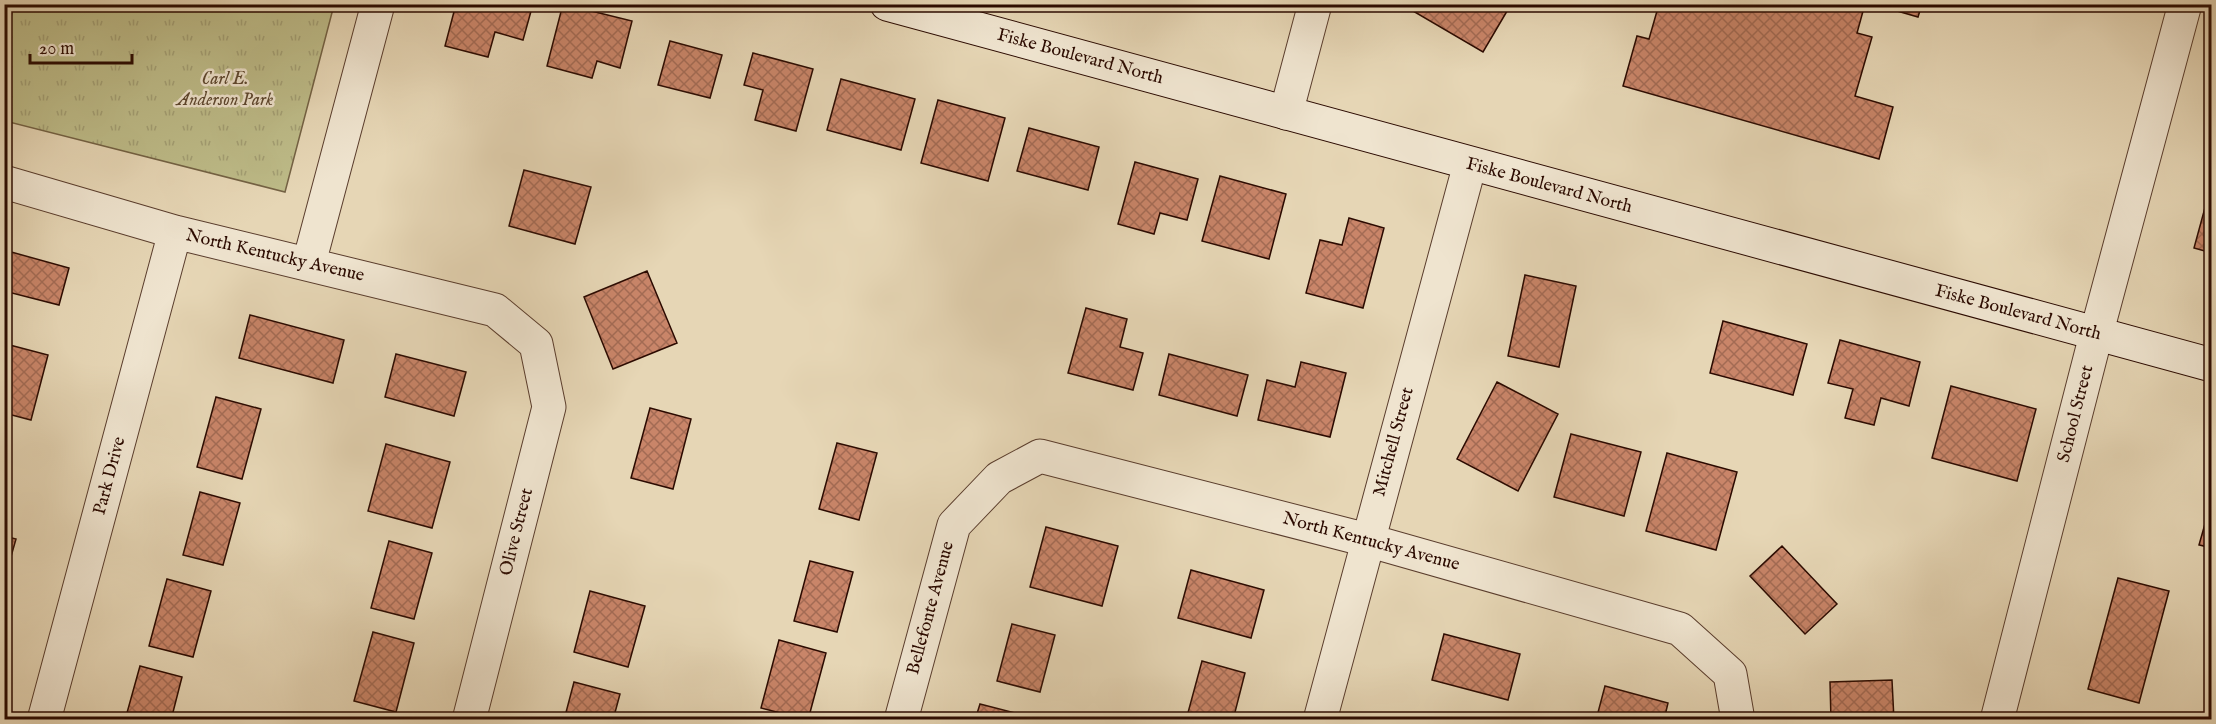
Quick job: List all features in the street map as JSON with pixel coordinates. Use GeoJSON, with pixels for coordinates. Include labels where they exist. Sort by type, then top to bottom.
{"type":"FeatureCollection","features":[{"type":"Feature","properties":{"kind":"street"},"geometry":{"type":"LineString","coordinates":[[309,263],[378,4]]}},
{"type":"Feature","properties":{"kind":"street","name":"Fiske Boulevard North"},"geometry":{"type":"LineString","coordinates":[[887,4],[2211,365]]}},
{"type":"Feature","properties":{"kind":"street"},"geometry":{"type":"LineString","coordinates":[[1286,113],[1315,4]]}},
{"type":"Feature","properties":{"kind":"street","name":"School Street"},"geometry":{"type":"LineString","coordinates":[[1997,720],[2096,335],[2185,4]]}},
{"type":"Feature","properties":{"kind":"street","name":"Mitchell Street"},"geometry":{"type":"LineString","coordinates":[[1320,720],[1470,164]]}},
{"type":"Feature","properties":{"kind":"street","name":"North Kentucky Avenue"},"geometry":{"type":"LineString","coordinates":[[4,182],[175,232],[495,310],[536,344]]}},
{"type":"Feature","properties":{"kind":"street","name":"Park Drive"},"geometry":{"type":"LineString","coordinates":[[44,720],[175,232]]}},
{"type":"Feature","properties":{"kind":"street","name":"Olive Street"},"geometry":{"type":"LineString","coordinates":[[468,720],[549,407],[536,344]]}},
{"type":"Feature","properties":{"kind":"street","name":"North Kentucky Avenue"},"geometry":{"type":"LineString","coordinates":[[999,478],[1040,456],[1367,540],[1680,629],[1730,674],[1738,720]]}},
{"type":"Feature","properties":{"kind":"street","name":"Bellefonte Avenue"},"geometry":{"type":"LineString","coordinates":[[900,720],[954,525],[999,478]]}},
{"type":"Feature","properties":{"kind":"green space","name":"Carl E. Anderson Park"},"geometry":{"type":"Polygon","coordinates":[[[14,5],[334,5],[285,192],[5,121],[5,41],[14,5]]]}},
{"type":"Feature","properties":{"kind":"building"},"geometry":{"type":"Polygon","coordinates":[[[456,4],[533,4],[523,40],[495,32],[488,57],[445,46],[456,4]]]}},
{"type":"Feature","properties":{"kind":"building"},"geometry":{"type":"Polygon","coordinates":[[[563,4],[632,21],[620,68],[597,61],[592,78],[547,66],[563,4]]]}},
{"type":"Feature","properties":{"kind":"building"},"geometry":{"type":"Polygon","coordinates":[[[1401,4],[1508,4],[1510,6],[1483,52],[1401,4]]]}},
{"type":"Feature","properties":{"kind":"building"},"geometry":{"type":"Polygon","coordinates":[[[1659,4],[1865,4],[1857,33],[1872,37],[1855,96],[1893,107],[1879,159],[1623,86],[1637,36],[1649,39],[1659,4]]]}},
{"type":"Feature","properties":{"kind":"building"},"geometry":{"type":"Polygon","coordinates":[[[1873,4],[1922,4],[1918,17],[1873,4]]]}},
{"type":"Feature","properties":{"kind":"building"},"geometry":{"type":"Polygon","coordinates":[[[670,41],[722,55],[710,98],[658,85],[670,41]]]}},
{"type":"Feature","properties":{"kind":"building"},"geometry":{"type":"Polygon","coordinates":[[[753,53],[813,69],[796,131],[755,120],[763,90],[744,85],[753,53]]]}},
{"type":"Feature","properties":{"kind":"building"},"geometry":{"type":"Polygon","coordinates":[[[841,79],[915,99],[901,150],[827,130],[841,79]]]}},
{"type":"Feature","properties":{"kind":"building"},"geometry":{"type":"Polygon","coordinates":[[[938,100],[1005,118],[988,181],[921,163],[938,100]]]}},
{"type":"Feature","properties":{"kind":"building"},"geometry":{"type":"Polygon","coordinates":[[[1029,128],[1099,147],[1088,190],[1017,171],[1029,128]]]}},
{"type":"Feature","properties":{"kind":"building"},"geometry":{"type":"Polygon","coordinates":[[[1135,162],[1198,179],[1187,220],[1160,213],[1154,234],[1118,224],[1135,162]]]}},
{"type":"Feature","properties":{"kind":"building"},"geometry":{"type":"Polygon","coordinates":[[[524,170],[591,187],[575,244],[509,226],[524,170]]]}},
{"type":"Feature","properties":{"kind":"building"},"geometry":{"type":"Polygon","coordinates":[[[1220,176],[1286,194],[1269,259],[1202,241],[1220,176]]]}},
{"type":"Feature","properties":{"kind":"building"},"geometry":{"type":"Polygon","coordinates":[[[2212,182],[2212,253],[2194,248],[2212,182]]]}},
{"type":"Feature","properties":{"kind":"building"},"geometry":{"type":"Polygon","coordinates":[[[1349,218],[1384,228],[1363,308],[1306,293],[1320,240],[1342,245],[1349,218]]]}},
{"type":"Feature","properties":{"kind":"building"},"geometry":{"type":"Polygon","coordinates":[[[4,250],[69,268],[59,305],[4,291],[4,250]]]}},
{"type":"Feature","properties":{"kind":"building"},"geometry":{"type":"Polygon","coordinates":[[[647,271],[677,343],[613,369],[584,297],[647,271]]]}},
{"type":"Feature","properties":{"kind":"building"},"geometry":{"type":"Polygon","coordinates":[[[1525,275],[1576,286],[1559,367],[1508,356],[1525,275]]]}},
{"type":"Feature","properties":{"kind":"building"},"geometry":{"type":"Polygon","coordinates":[[[1086,308],[1127,319],[1120,347],[1143,353],[1133,390],[1068,373],[1086,308]]]}},
{"type":"Feature","properties":{"kind":"building"},"geometry":{"type":"Polygon","coordinates":[[[250,315],[344,340],[333,383],[239,358],[250,315]]]}},
{"type":"Feature","properties":{"kind":"building"},"geometry":{"type":"Polygon","coordinates":[[[1723,321],[1807,344],[1793,395],[1710,373],[1723,321]]]}},
{"type":"Feature","properties":{"kind":"building"},"geometry":{"type":"Polygon","coordinates":[[[1840,340],[1920,362],[1909,406],[1881,398],[1874,425],[1845,418],[1853,389],[1828,383],[1840,340]]]}},
{"type":"Feature","properties":{"kind":"building"},"geometry":{"type":"Polygon","coordinates":[[[6,344],[48,355],[31,420],[4,413],[6,344]]]}},
{"type":"Feature","properties":{"kind":"building"},"geometry":{"type":"Polygon","coordinates":[[[396,354],[466,372],[454,416],[385,397],[396,354]]]}},
{"type":"Feature","properties":{"kind":"building"},"geometry":{"type":"Polygon","coordinates":[[[1169,354],[1248,375],[1237,416],[1159,395],[1169,354]]]}},
{"type":"Feature","properties":{"kind":"building"},"geometry":{"type":"Polygon","coordinates":[[[1301,362],[1346,373],[1330,437],[1258,420],[1267,380],[1295,387],[1301,362]]]}},
{"type":"Feature","properties":{"kind":"building"},"geometry":{"type":"Polygon","coordinates":[[[1497,382],[1558,414],[1518,491],[1457,459],[1497,382]]]}},
{"type":"Feature","properties":{"kind":"building"},"geometry":{"type":"Polygon","coordinates":[[[1951,386],[2036,409],[2017,481],[1932,458],[1951,386]]]}},
{"type":"Feature","properties":{"kind":"building"},"geometry":{"type":"Polygon","coordinates":[[[216,397],[261,409],[242,479],[197,467],[216,397]]]}},
{"type":"Feature","properties":{"kind":"building"},"geometry":{"type":"Polygon","coordinates":[[[650,408],[691,419],[673,489],[631,478],[650,408]]]}},
{"type":"Feature","properties":{"kind":"building"},"geometry":{"type":"Polygon","coordinates":[[[1571,434],[1641,452],[1624,516],[1554,497],[1571,434]]]}},
{"type":"Feature","properties":{"kind":"building"},"geometry":{"type":"Polygon","coordinates":[[[837,443],[877,453],[859,520],[819,509],[837,443]]]}},
{"type":"Feature","properties":{"kind":"building"},"geometry":{"type":"Polygon","coordinates":[[[386,444],[450,462],[432,528],[368,511],[386,444]]]}},
{"type":"Feature","properties":{"kind":"building"},"geometry":{"type":"Polygon","coordinates":[[[1667,453],[1737,472],[1716,550],[1646,531],[1667,453]]]}},
{"type":"Feature","properties":{"kind":"building"},"geometry":{"type":"Polygon","coordinates":[[[200,492],[240,503],[223,565],[183,555],[200,492]]]}},
{"type":"Feature","properties":{"kind":"building"},"geometry":{"type":"Polygon","coordinates":[[[2212,499],[2212,548],[2199,545],[2212,499]]]}},
{"type":"Feature","properties":{"kind":"building"},"geometry":{"type":"Polygon","coordinates":[[[1046,527],[1118,546],[1102,606],[1030,587],[1046,527]]]}},
{"type":"Feature","properties":{"kind":"building"},"geometry":{"type":"Polygon","coordinates":[[[4,536],[16,539],[4,581],[4,536]]]}},
{"type":"Feature","properties":{"kind":"building"},"geometry":{"type":"Polygon","coordinates":[[[389,541],[432,553],[414,619],[371,608],[389,541]]]}},
{"type":"Feature","properties":{"kind":"building"},"geometry":{"type":"Polygon","coordinates":[[[1782,546],[1837,604],[1805,634],[1750,576],[1782,546]]]}},
{"type":"Feature","properties":{"kind":"building"},"geometry":{"type":"Polygon","coordinates":[[[810,561],[853,572],[837,632],[794,621],[810,561]]]}},
{"type":"Feature","properties":{"kind":"building"},"geometry":{"type":"Polygon","coordinates":[[[1191,570],[1264,590],[1251,638],[1178,618],[1191,570]]]}},
{"type":"Feature","properties":{"kind":"building"},"geometry":{"type":"Polygon","coordinates":[[[2118,578],[2169,591],[2139,703],[2088,689],[2118,578]]]}},
{"type":"Feature","properties":{"kind":"building"},"geometry":{"type":"Polygon","coordinates":[[[167,579],[211,591],[193,657],[149,646],[167,579]]]}},
{"type":"Feature","properties":{"kind":"building"},"geometry":{"type":"Polygon","coordinates":[[[590,591],[645,606],[628,667],[574,652],[590,591]]]}},
{"type":"Feature","properties":{"kind":"building"},"geometry":{"type":"Polygon","coordinates":[[[1012,624],[1055,635],[1040,692],[997,681],[1012,624]]]}},
{"type":"Feature","properties":{"kind":"building"},"geometry":{"type":"Polygon","coordinates":[[[373,632],[414,643],[396,712],[354,701],[373,632]]]}},
{"type":"Feature","properties":{"kind":"building"},"geometry":{"type":"Polygon","coordinates":[[[1444,634],[1520,654],[1508,700],[1432,680],[1444,634]]]}},
{"type":"Feature","properties":{"kind":"building"},"geometry":{"type":"Polygon","coordinates":[[[779,640],[826,653],[808,720],[761,708],[779,640]]]}},
{"type":"Feature","properties":{"kind":"building"},"geometry":{"type":"Polygon","coordinates":[[[1202,661],[1245,673],[1233,720],[1186,720],[1202,661]]]}},
{"type":"Feature","properties":{"kind":"building"},"geometry":{"type":"Polygon","coordinates":[[[140,666],[182,677],[171,720],[125,720],[140,666]]]}},
{"type":"Feature","properties":{"kind":"building"},"geometry":{"type":"Polygon","coordinates":[[[1892,680],[1894,720],[1831,720],[1830,682],[1892,680]]]}},
{"type":"Feature","properties":{"kind":"building"},"geometry":{"type":"Polygon","coordinates":[[[574,682],[620,694],[613,720],[564,720],[574,682]]]}},
{"type":"Feature","properties":{"kind":"building"},"geometry":{"type":"Polygon","coordinates":[[[1605,686],[1668,703],[1664,720],[1596,720],[1605,686]]]}},
{"type":"Feature","properties":{"kind":"building"},"geometry":{"type":"Polygon","coordinates":[[[980,704],[1031,717],[1031,720],[975,720],[980,704]]]}}]}
